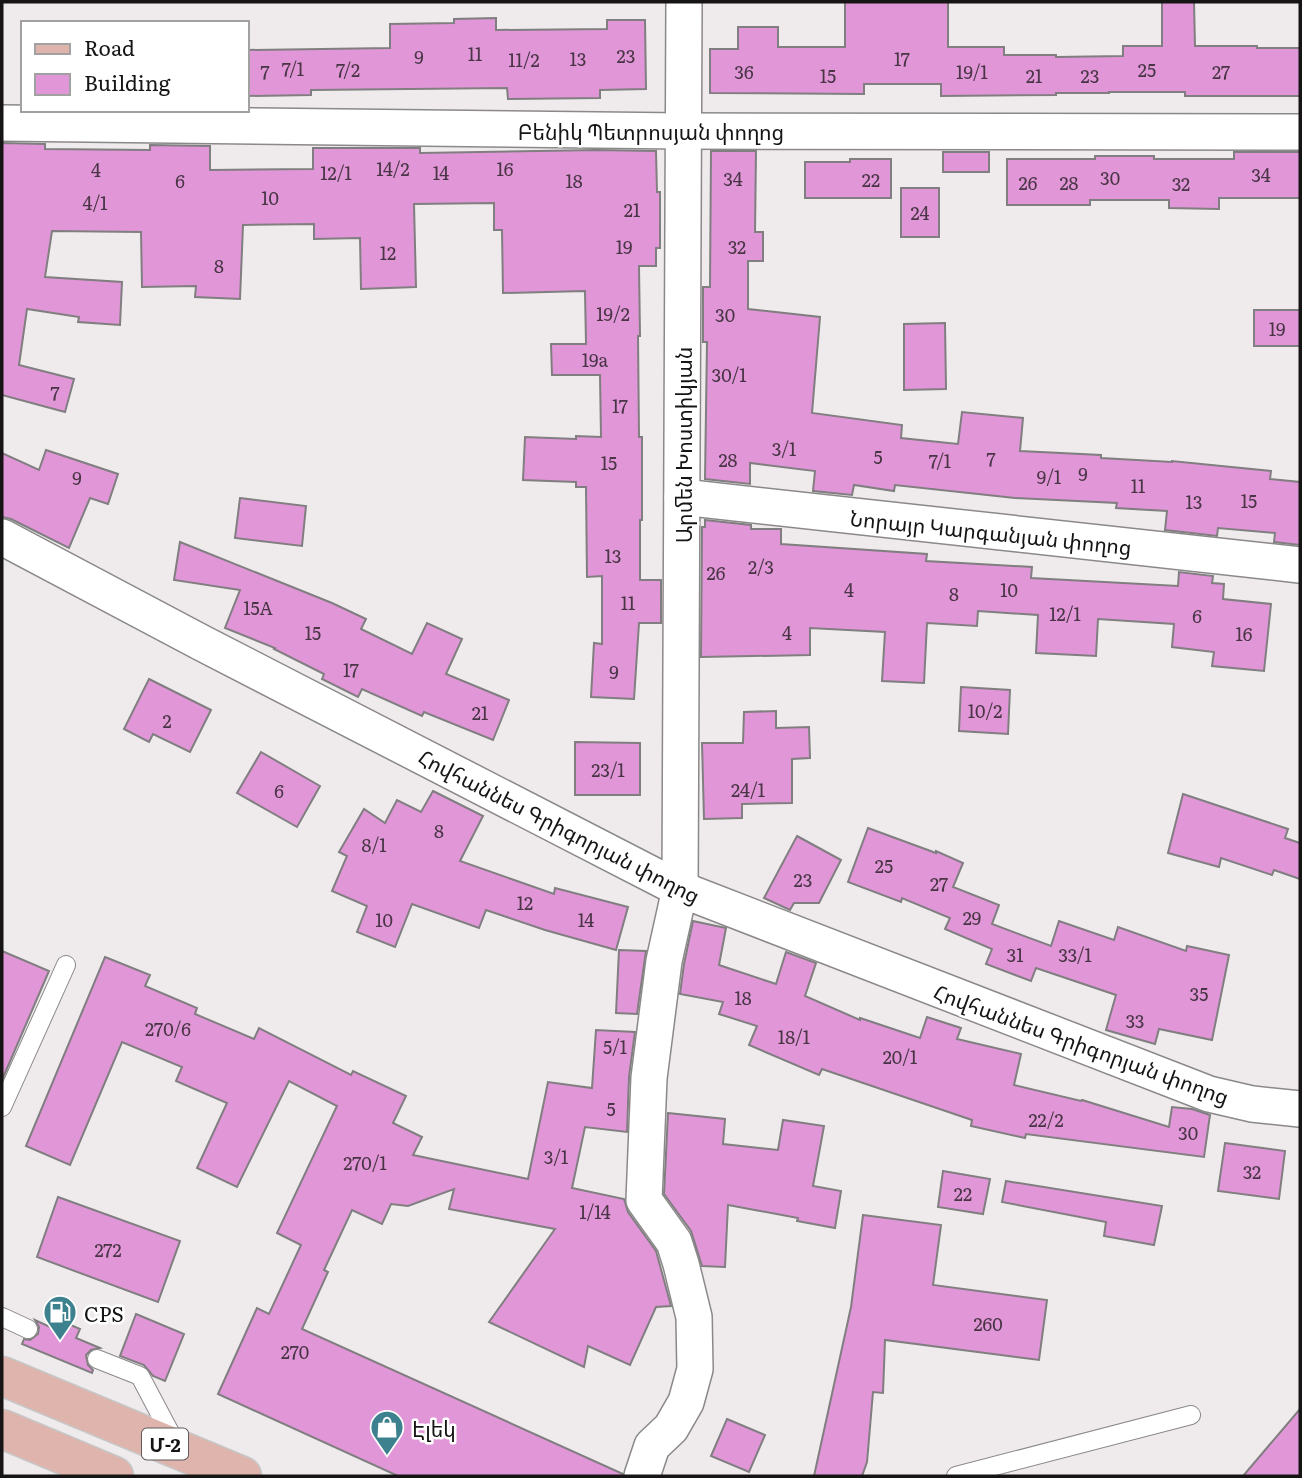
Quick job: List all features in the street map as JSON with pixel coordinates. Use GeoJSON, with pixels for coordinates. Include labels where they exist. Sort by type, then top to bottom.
{"type":"FeatureCollection","features":[{"type":"Feature","properties":{"kind":"main road","name":"Մ-2"},"geometry":{"type":"LineString","coordinates":[[2,1376],[242,1476]]}},
{"type":"Feature","properties":{"kind":"main road"},"geometry":{"type":"LineString","coordinates":[[2,1429],[114,1476]]}},
{"type":"Feature","properties":{"kind":"street","name":"Արմեն Խոստիկյան"},"geometry":{"type":"LineString","coordinates":[[642,1476],[652,1446],[671,1428],[686,1402],[695,1369],[694,1317],[674,1242],[644,1200],[649,1078],[664,961],[680,889],[684,2]]}},
{"type":"Feature","properties":{"kind":"street","name":"Բենիկ Պետրոսյան փողոց"},"geometry":{"type":"LineString","coordinates":[[2,124],[683,131],[1300,132]]}},
{"type":"Feature","properties":{"kind":"street","name":"Նորայր Կարգանյան փողոց"},"geometry":{"type":"LineString","coordinates":[[682,497],[1300,565]]}},
{"type":"Feature","properties":{"kind":"street","name":"Հովհաննես Գրիգորյան փողոց"},"geometry":{"type":"LineString","coordinates":[[2,537],[680,889],[1209,1094],[1252,1104],[1300,1109]]}},
{"type":"Feature","properties":{"kind":"lane"},"geometry":{"type":"LineString","coordinates":[[2,1107],[66,965]]}},
{"type":"Feature","properties":{"kind":"lane"},"geometry":{"type":"LineString","coordinates":[[2,1317],[28,1329]]}},
{"type":"Feature","properties":{"kind":"lane"},"geometry":{"type":"LineString","coordinates":[[97,1359],[140,1376],[179,1450]]}},
{"type":"Feature","properties":{"kind":"lane"},"geometry":{"type":"LineString","coordinates":[[956,1476],[1191,1415]]}},
{"type":"Feature","properties":{"kind":"building"},"geometry":{"type":"Polygon","coordinates":[[[845,2],[948,2],[948,47],[1004,47],[1004,55],[1056,57],[1123,56],[1123,46],[1162,46],[1162,2],[1194,2],[1195,46],[1300,48],[1300,96],[1185,96],[1185,92],[1109,92],[941,96],[941,84],[864,84],[864,94],[710,93],[710,49],[738,49],[738,27],[778,27],[778,47],[845,47],[845,2]]]}},
{"type":"Feature","properties":{"kind":"building"},"geometry":{"type":"Polygon","coordinates":[[[496,18],[496,30],[607,29],[607,20],[645,20],[646,89],[600,90],[600,98],[508,99],[507,88],[311,90],[311,95],[248,96],[248,50],[390,48],[390,24],[454,23],[454,19],[496,18]]]}},
{"type":"Feature","properties":{"kind":"building"},"geometry":{"type":"Polygon","coordinates":[[[2,143],[45,144],[45,149],[150,150],[150,145],[210,146],[210,170],[313,169],[313,148],[420,148],[420,153],[656,151],[657,192],[660,192],[660,248],[656,248],[656,266],[639,266],[639,437],[642,437],[640,580],[661,580],[661,623],[639,623],[634,699],[591,697],[594,643],[602,644],[602,576],[587,577],[586,487],[576,487],[576,482],[523,480],[525,437],[601,437],[600,375],[552,375],[551,344],[586,344],[585,291],[503,293],[502,230],[494,230],[494,203],[414,204],[416,287],[361,289],[360,238],[314,239],[314,224],[243,225],[240,299],[195,297],[196,286],[142,287],[141,232],[52,231],[45,277],[122,282],[120,325],[78,322],[79,317],[27,309],[19,365],[74,379],[65,412],[2,395],[2,143]]]}},
{"type":"Feature","properties":{"kind":"building"},"geometry":{"type":"Polygon","coordinates":[[[711,151],[756,151],[755,232],[763,232],[763,261],[748,261],[748,309],[820,317],[812,413],[902,425],[901,438],[958,444],[962,412],[1023,418],[1020,451],[1101,455],[1101,458],[1172,461],[1271,471],[1270,479],[1300,482],[1300,545],[1274,542],[1275,533],[1218,528],[1217,536],[1165,530],[1167,511],[1116,508],[1117,503],[1015,498],[895,485],[894,491],[854,485],[852,495],[813,491],[815,471],[750,463],[750,484],[705,479],[707,342],[703,342],[703,287],[710,287],[711,151]]]}},
{"type":"Feature","properties":{"kind":"building"},"geometry":{"type":"Polygon","coordinates":[[[943,152],[989,152],[989,172],[943,172],[943,152]]]}},
{"type":"Feature","properties":{"kind":"building"},"geometry":{"type":"Polygon","coordinates":[[[1234,152],[1300,152],[1300,198],[1219,198],[1219,209],[1169,208],[1169,200],[1090,200],[1090,205],[1007,205],[1007,159],[1154,156],[1154,159],[1234,159],[1234,152]]]}},
{"type":"Feature","properties":{"kind":"building"},"geometry":{"type":"Polygon","coordinates":[[[850,159],[891,159],[891,198],[805,198],[805,162],[850,162],[850,159]]]}},
{"type":"Feature","properties":{"kind":"building"},"geometry":{"type":"Polygon","coordinates":[[[901,188],[939,188],[939,237],[901,237],[901,188]]]}},
{"type":"Feature","properties":{"kind":"building"},"geometry":{"type":"Polygon","coordinates":[[[1254,310],[1300,310],[1300,346],[1254,346],[1254,310]]]}},
{"type":"Feature","properties":{"kind":"building"},"geometry":{"type":"Polygon","coordinates":[[[945,323],[946,389],[904,390],[904,324],[945,323]]]}},
{"type":"Feature","properties":{"kind":"building"},"geometry":{"type":"Polygon","coordinates":[[[46,450],[118,474],[108,504],[90,498],[69,548],[2,517],[2,453],[39,470],[46,450]]]}},
{"type":"Feature","properties":{"kind":"building"},"geometry":{"type":"Polygon","coordinates":[[[240,498],[306,506],[302,546],[235,538],[240,498]]]}},
{"type":"Feature","properties":{"kind":"building"},"geometry":{"type":"Polygon","coordinates":[[[705,520],[751,525],[751,529],[781,529],[781,544],[927,554],[926,561],[1032,567],[1031,578],[1178,586],[1179,572],[1213,576],[1212,583],[1224,584],[1223,599],[1271,604],[1264,671],[1212,666],[1214,652],[1172,647],[1174,624],[1098,619],[1096,656],[1036,653],[1038,615],[978,611],[977,626],[927,623],[924,683],[882,681],[885,632],[810,628],[810,655],[701,657],[702,527],[705,527],[705,520]]]}},
{"type":"Feature","properties":{"kind":"building"},"geometry":{"type":"Polygon","coordinates":[[[180,542],[366,619],[361,629],[412,654],[427,623],[462,639],[446,674],[509,700],[493,740],[424,712],[422,716],[362,689],[358,697],[322,679],[324,674],[275,648],[225,628],[240,590],[174,580],[180,542]]]}},
{"type":"Feature","properties":{"kind":"building"},"geometry":{"type":"Polygon","coordinates":[[[149,679],[211,710],[190,752],[153,734],[149,742],[124,729],[149,679]]]}},
{"type":"Feature","properties":{"kind":"building"},"geometry":{"type":"Polygon","coordinates":[[[961,687],[1010,690],[1008,734],[959,731],[961,687]]]}},
{"type":"Feature","properties":{"kind":"building"},"geometry":{"type":"Polygon","coordinates":[[[776,711],[776,728],[809,727],[810,758],[792,759],[792,803],[742,804],[742,818],[704,819],[702,743],[743,743],[744,712],[776,711]]]}},
{"type":"Feature","properties":{"kind":"building"},"geometry":{"type":"Polygon","coordinates":[[[575,742],[640,743],[640,795],[575,795],[575,742]]]}},
{"type":"Feature","properties":{"kind":"building"},"geometry":{"type":"Polygon","coordinates":[[[261,752],[320,786],[297,827],[237,793],[261,752]]]}},
{"type":"Feature","properties":{"kind":"building"},"geometry":{"type":"Polygon","coordinates":[[[433,791],[483,816],[460,861],[554,894],[555,888],[628,907],[616,950],[486,910],[479,928],[412,904],[395,947],[357,932],[367,906],[332,891],[347,856],[339,852],[364,809],[385,823],[397,800],[421,812],[433,791]]]}},
{"type":"Feature","properties":{"kind":"building"},"geometry":{"type":"Polygon","coordinates":[[[1183,794],[1288,829],[1285,838],[1300,843],[1300,879],[1274,870],[1272,875],[1221,858],[1219,867],[1168,853],[1183,794]]]}},
{"type":"Feature","properties":{"kind":"building"},"geometry":{"type":"Polygon","coordinates":[[[868,828],[963,863],[953,887],[999,905],[992,924],[1051,946],[1059,921],[1114,940],[1118,927],[1186,951],[1187,946],[1229,955],[1212,1040],[1159,1029],[1155,1044],[1106,1030],[1116,995],[1036,968],[1031,981],[986,964],[992,949],[945,929],[950,918],[902,898],[901,902],[848,882],[868,828]]]}},
{"type":"Feature","properties":{"kind":"building"},"geometry":{"type":"Polygon","coordinates":[[[797,836],[841,860],[819,903],[794,903],[790,910],[764,898],[797,836]]]}},
{"type":"Feature","properties":{"kind":"building"},"geometry":{"type":"Polygon","coordinates":[[[693,921],[726,928],[719,965],[776,984],[786,952],[816,963],[805,996],[860,1020],[920,1038],[927,1017],[961,1028],[957,1039],[1021,1054],[1014,1085],[1082,1100],[1169,1127],[1172,1107],[1192,1109],[1210,1115],[1204,1157],[1026,1134],[1025,1138],[971,1126],[972,1120],[822,1069],[819,1075],[749,1045],[757,1026],[719,1014],[723,1002],[680,994],[693,921]]]}},
{"type":"Feature","properties":{"kind":"building"},"geometry":{"type":"Polygon","coordinates":[[[619,950],[646,951],[637,1014],[616,1013],[619,950]]]}},
{"type":"Feature","properties":{"kind":"building"},"geometry":{"type":"Polygon","coordinates":[[[2,951],[49,971],[2,1080],[2,951]]]}},
{"type":"Feature","properties":{"kind":"building"},"geometry":{"type":"Polygon","coordinates":[[[105,957],[150,975],[145,986],[197,1008],[195,1014],[254,1039],[259,1028],[351,1075],[353,1071],[406,1096],[393,1123],[422,1137],[413,1155],[528,1179],[548,1082],[592,1088],[596,1030],[635,1032],[629,1077],[627,1132],[585,1127],[572,1188],[624,1199],[628,1212],[656,1251],[671,1306],[656,1307],[630,1365],[588,1346],[584,1367],[489,1322],[555,1229],[449,1209],[454,1189],[408,1206],[391,1204],[382,1224],[352,1210],[324,1270],[328,1272],[302,1329],[623,1474],[622,1476],[398,1476],[218,1394],[257,1308],[269,1314],[301,1245],[277,1233],[337,1106],[289,1081],[237,1187],[197,1168],[227,1103],[176,1081],[182,1067],[122,1042],[70,1165],[26,1146],[105,957]]]}},
{"type":"Feature","properties":{"kind":"building"},"geometry":{"type":"Polygon","coordinates":[[[668,1113],[725,1119],[723,1144],[778,1150],[783,1120],[824,1126],[813,1186],[841,1191],[835,1228],[728,1205],[725,1267],[702,1266],[691,1231],[664,1194],[668,1113]]]}},
{"type":"Feature","properties":{"kind":"building"},"geometry":{"type":"Polygon","coordinates":[[[1225,1143],[1285,1151],[1279,1199],[1218,1191],[1225,1143]]]}},
{"type":"Feature","properties":{"kind":"building"},"geometry":{"type":"Polygon","coordinates":[[[943,1171],[990,1179],[983,1214],[938,1207],[943,1171]]]}},
{"type":"Feature","properties":{"kind":"building"},"geometry":{"type":"Polygon","coordinates":[[[1006,1181],[1162,1206],[1154,1245],[1104,1236],[1106,1222],[1002,1202],[1006,1181]]]}},
{"type":"Feature","properties":{"kind":"building"},"geometry":{"type":"Polygon","coordinates":[[[58,1197],[180,1241],[158,1302],[37,1257],[58,1197]]]}},
{"type":"Feature","properties":{"kind":"building"},"geometry":{"type":"Polygon","coordinates":[[[863,1215],[941,1225],[933,1285],[1047,1300],[1039,1360],[885,1340],[883,1393],[873,1392],[867,1462],[862,1476],[814,1476],[851,1307],[863,1215]]]}},
{"type":"Feature","properties":{"kind":"building"},"geometry":{"type":"Polygon","coordinates":[[[136,1314],[184,1334],[165,1381],[153,1376],[144,1365],[120,1356],[136,1314]]]}},
{"type":"Feature","properties":{"kind":"building"},"geometry":{"type":"Polygon","coordinates":[[[57,1319],[80,1329],[76,1338],[100,1348],[91,1350],[86,1355],[92,1373],[22,1344],[24,1339],[30,1340],[38,1334],[39,1327],[35,1320],[52,1328],[57,1319]]]}},
{"type":"Feature","properties":{"kind":"building"},"geometry":{"type":"Polygon","coordinates":[[[1300,1409],[1300,1476],[1243,1476],[1300,1409]]]}},
{"type":"Feature","properties":{"kind":"building"},"geometry":{"type":"Polygon","coordinates":[[[727,1419],[765,1435],[749,1472],[711,1456],[727,1419]]]}},
{"type":"Feature","properties":{"kind":"place","name":"CPS"},"geometry":{"type":"Point","coordinates":[60,1342]}},
{"type":"Feature","properties":{"kind":"place","name":"Էլեկ"},"geometry":{"type":"Point","coordinates":[387,1457]}}]}
